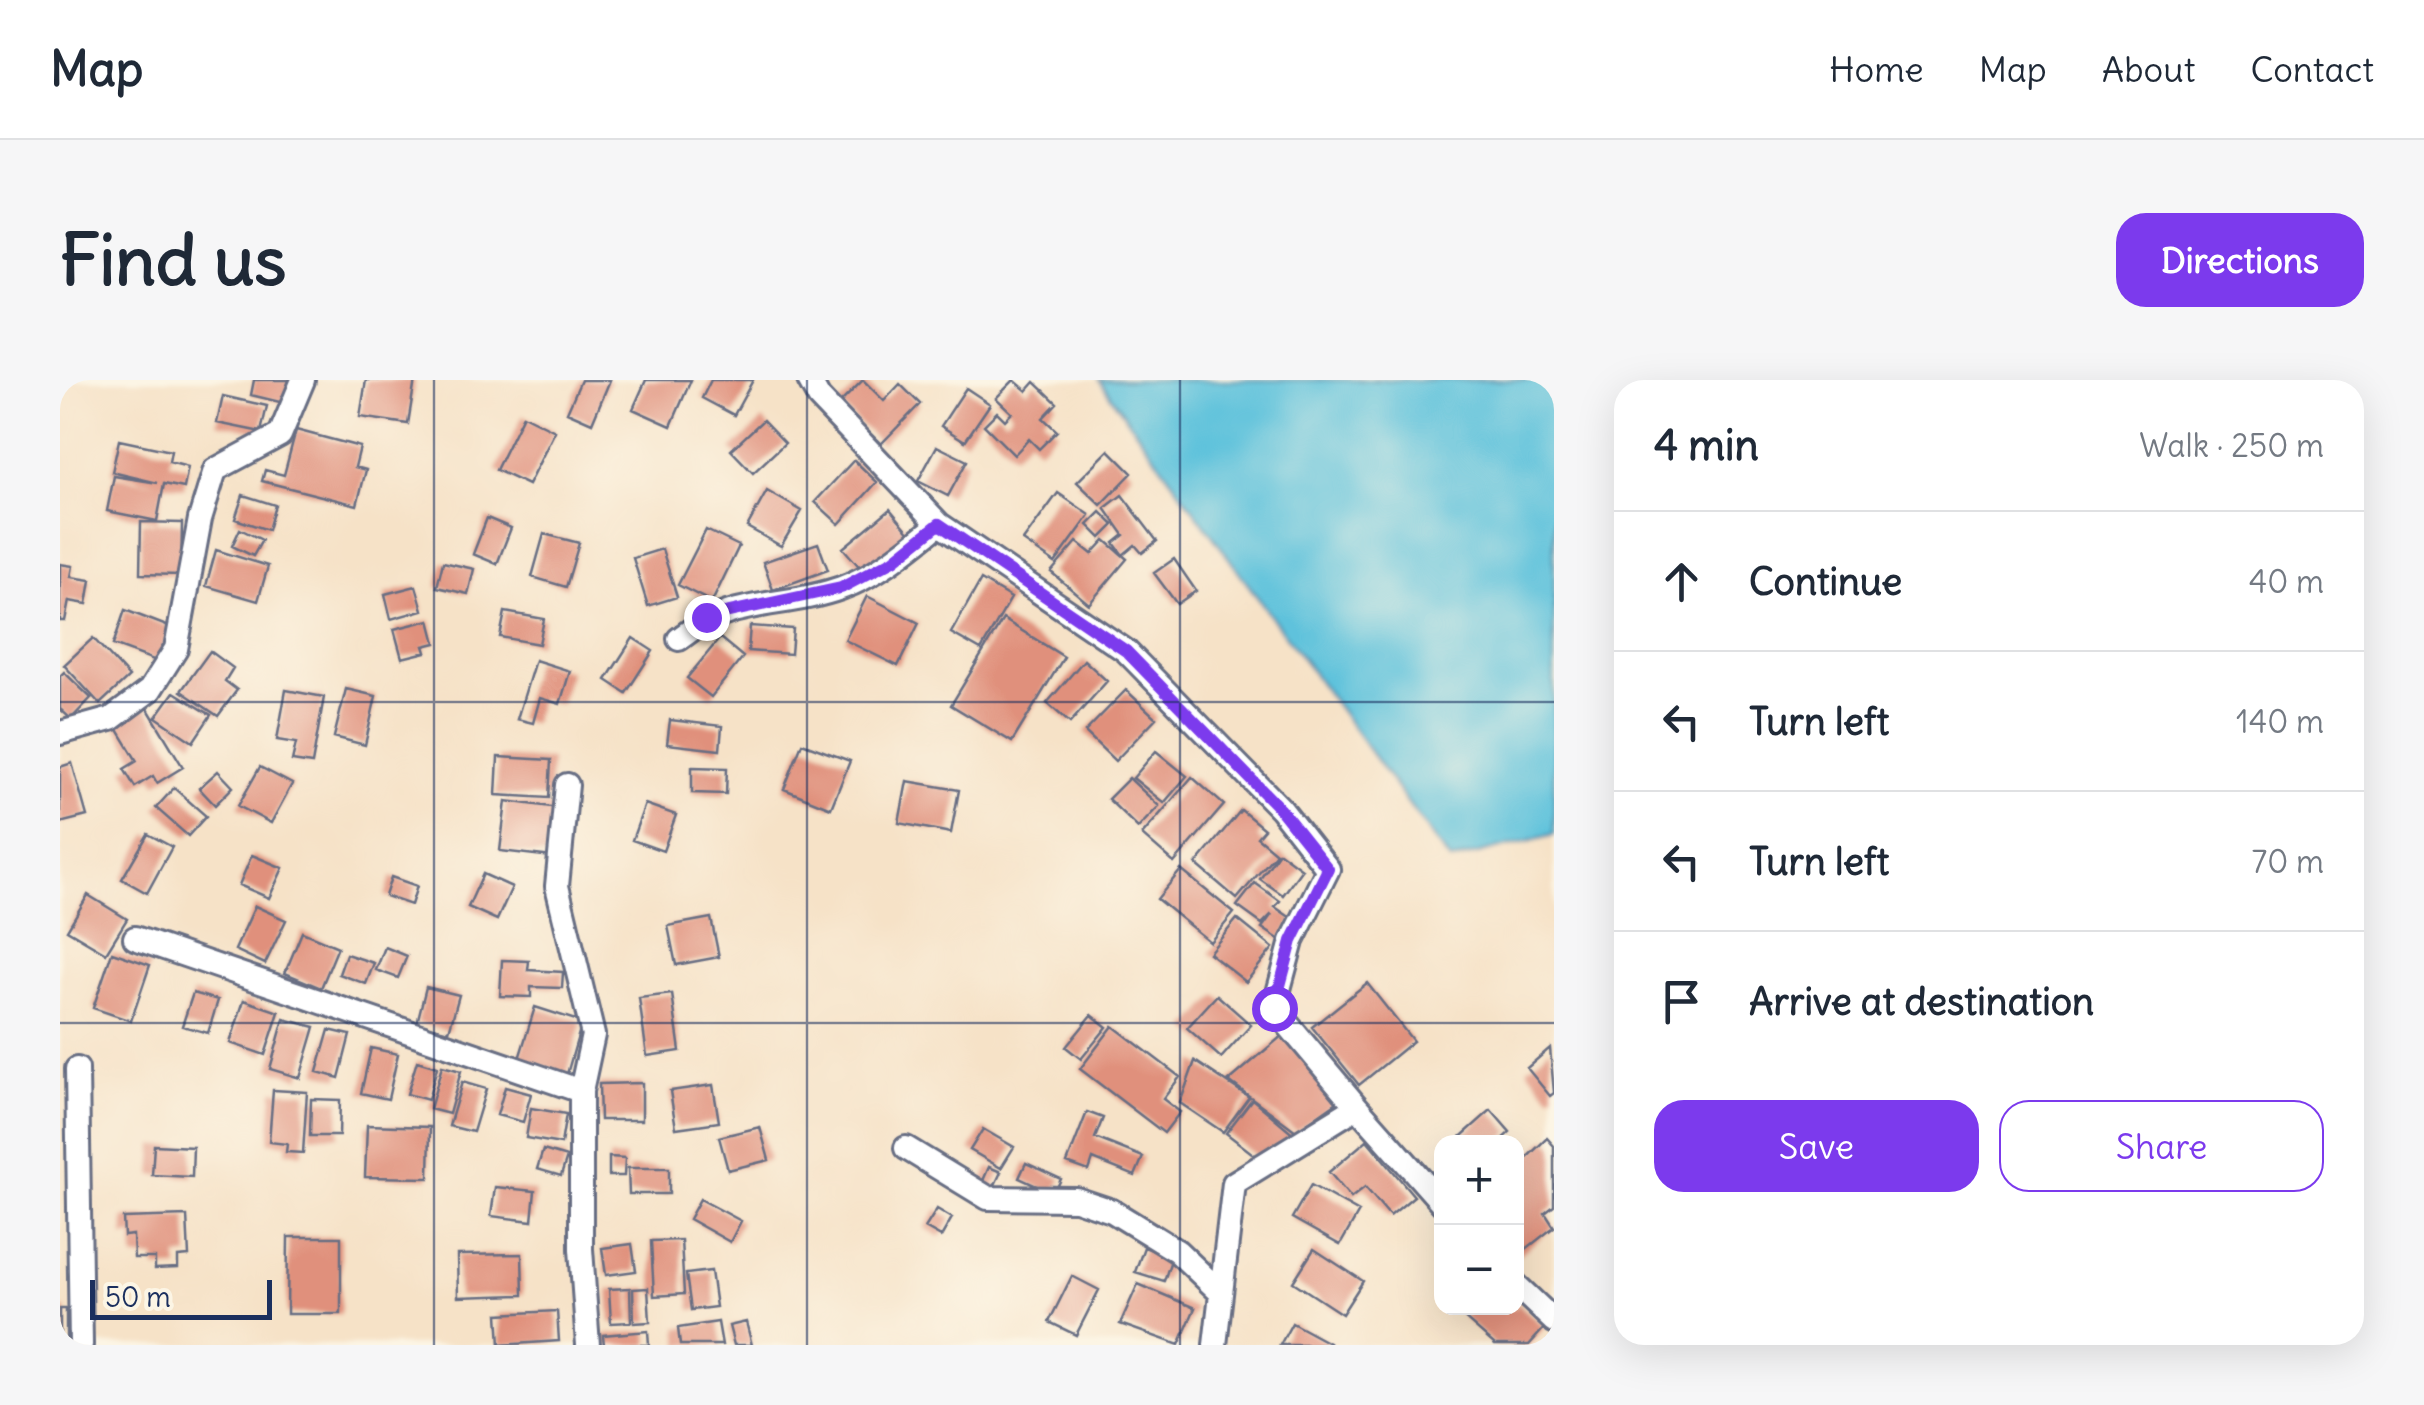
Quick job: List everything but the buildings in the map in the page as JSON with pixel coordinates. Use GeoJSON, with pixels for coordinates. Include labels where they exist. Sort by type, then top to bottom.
{"type":"FeatureCollection","features":[{"type":"Feature","properties":{"kind":"street"},"geometry":{"type":"LineString","coordinates":[[60,733],[112,718],[150,690],[176,649],[200,519],[215,470],[280,435],[303,380]]}},
{"type":"Feature","properties":{"kind":"street"},"geometry":{"type":"LineString","coordinates":[[809,380],[819,398],[939,524],[1126,651],[1281,810],[1328,869],[1292,941],[1274,1008],[1434,1193]]}},
{"type":"Feature","properties":{"kind":"street"},"geometry":{"type":"LineString","coordinates":[[679,639],[706,617],[841,588],[894,560],[939,524]]}},
{"type":"Feature","properties":{"kind":"street"},"geometry":{"type":"LineString","coordinates":[[567,785],[558,886],[593,1036],[582,1091],[580,1249],[588,1345]]}},
{"type":"Feature","properties":{"kind":"street"},"geometry":{"type":"LineString","coordinates":[[135,938],[582,1091]]}},
{"type":"Feature","properties":{"kind":"street"},"geometry":{"type":"LineString","coordinates":[[77,1069],[80,1345]]}},
{"type":"Feature","properties":{"kind":"street"},"geometry":{"type":"LineString","coordinates":[[1214,1345],[1234,1183],[1357,1106]]}},
{"type":"Feature","properties":{"kind":"street"},"geometry":{"type":"LineString","coordinates":[[906,1148],[988,1198],[1076,1199],[1112,1211],[1177,1251],[1221,1293]]}},
{"type":"Feature","properties":{"kind":"street"},"geometry":{"type":"LineString","coordinates":[[1524,1293],[1554,1321]]}},
{"type":"Feature","properties":{"kind":"water"},"geometry":{"type":"Polygon","coordinates":[[[1099,380],[1554,380],[1554,834],[1450,861],[1099,380]]]}},
{"type":"Feature","properties":{"kind":"route"},"geometry":{"type":"LineString","coordinates":[[706,617],[841,588],[894,560],[939,524],[1126,651],[1281,810],[1328,869],[1292,941],[1274,1008]]}}]}
